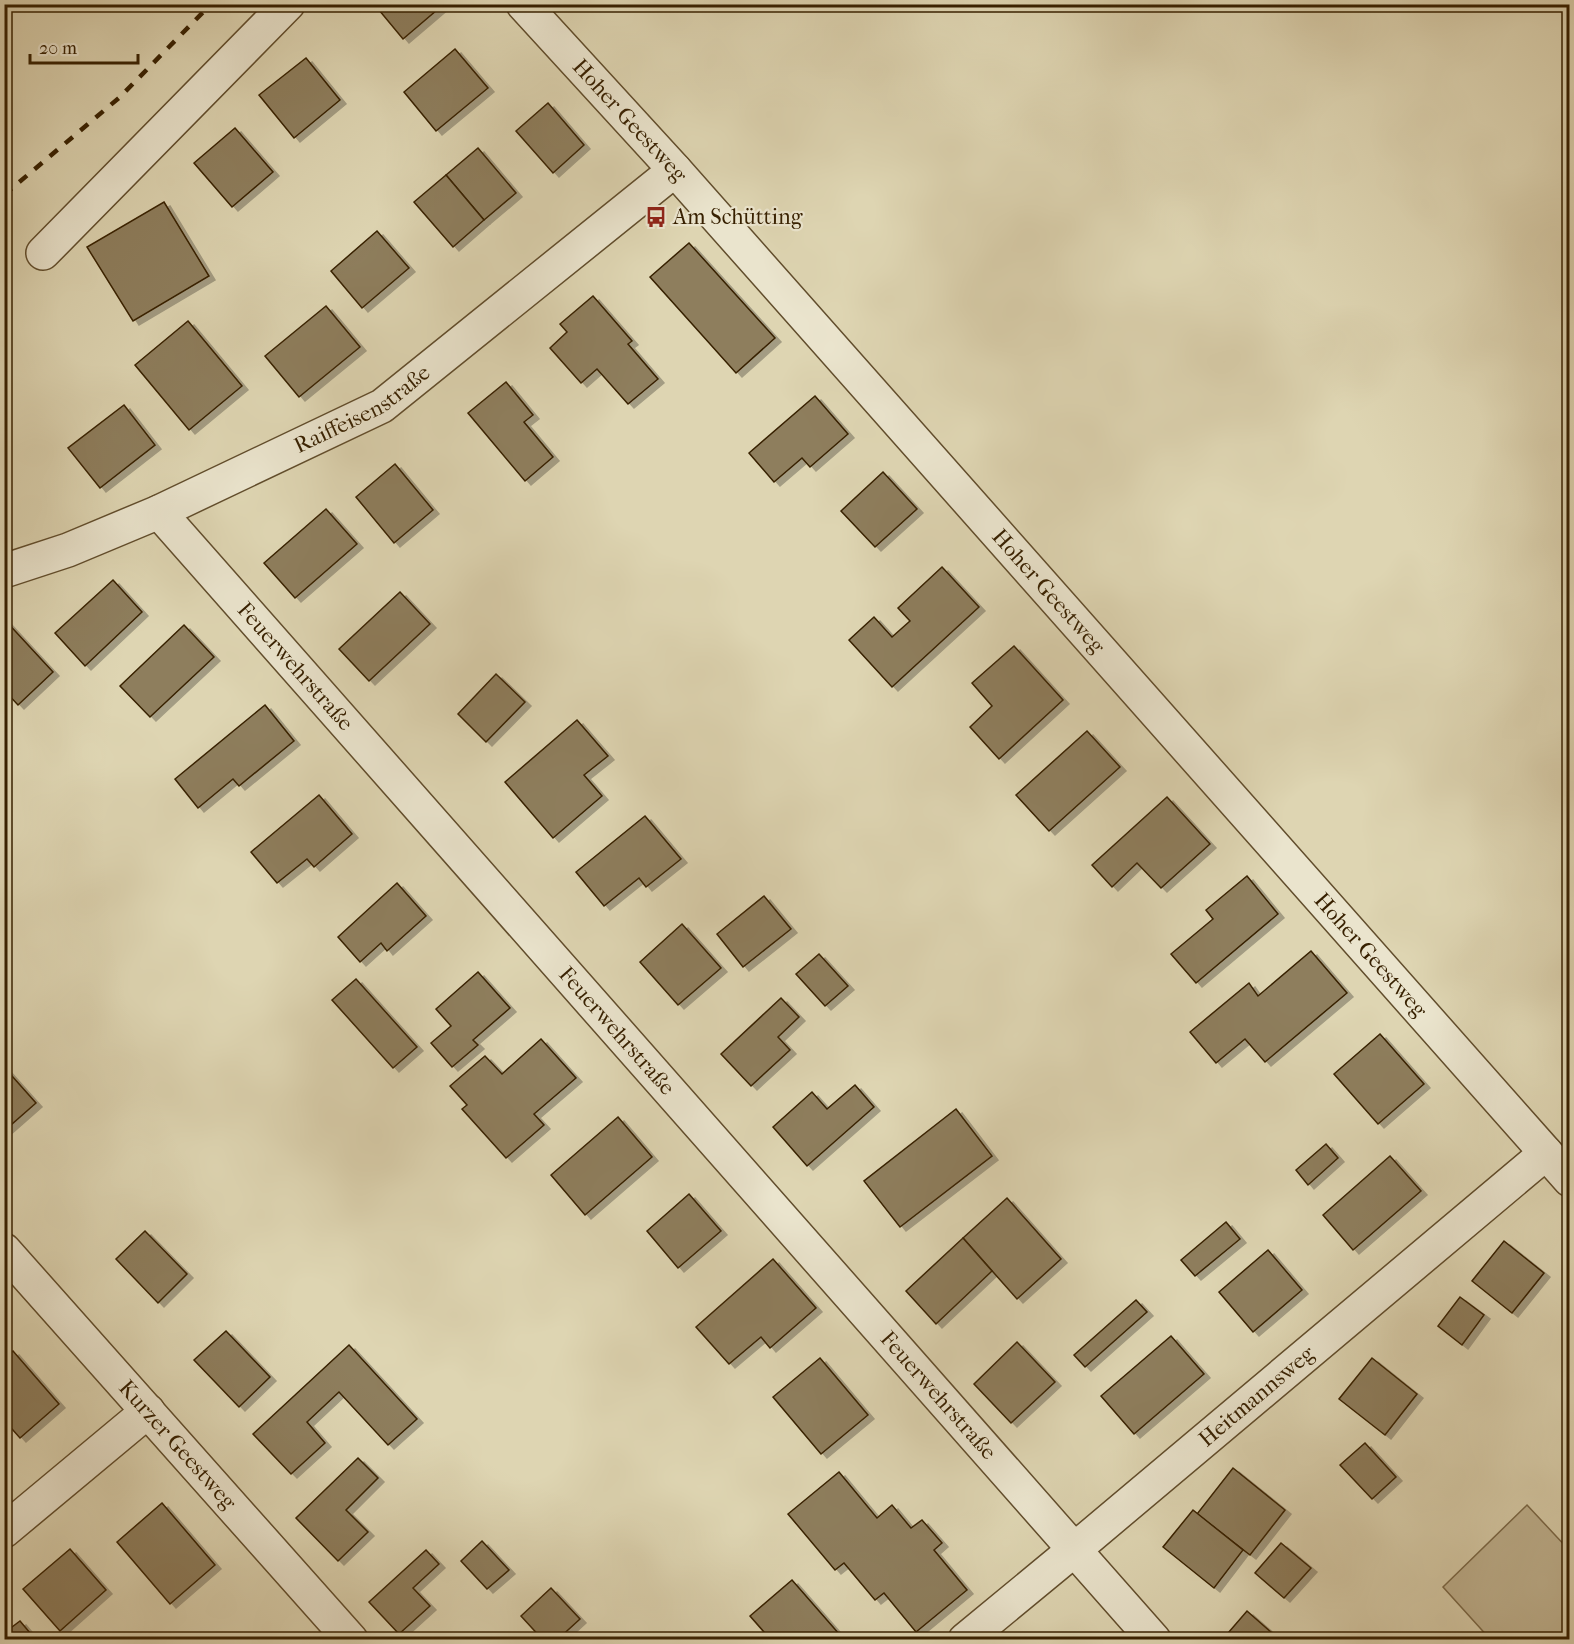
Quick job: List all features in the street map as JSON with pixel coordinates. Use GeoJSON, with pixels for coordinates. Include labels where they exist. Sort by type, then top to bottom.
{"type":"FeatureCollection","features":[{"type":"Feature","properties":{"kind":"street"},"geometry":{"type":"LineString","coordinates":[[44,253],[288,4]]}},
{"type":"Feature","properties":{"kind":"street","name":"Hoher Geestweg"},"geometry":{"type":"LineString","coordinates":[[522,4],[675,170],[1569,1180]]}},
{"type":"Feature","properties":{"kind":"street","name":"Raiffeisenstraße"},"geometry":{"type":"LineString","coordinates":[[4,571],[68,550],[159,512],[382,406],[675,170]]}},
{"type":"Feature","properties":{"kind":"street","name":"Feuerwehrstraße"},"geometry":{"type":"LineString","coordinates":[[159,512],[1154,1640]]}},
{"type":"Feature","properties":{"kind":"street","name":"Heitmannsweg"},"geometry":{"type":"LineString","coordinates":[[965,1640],[1546,1153]]}},
{"type":"Feature","properties":{"kind":"street","name":"Kurzer Geestweg"},"geometry":{"type":"LineString","coordinates":[[4,1250],[351,1640]]}},
{"type":"Feature","properties":{"kind":"street"},"geometry":{"type":"LineString","coordinates":[[4,1531],[148,1411]]}},
{"type":"Feature","properties":{"kind":"shaded area"},"geometry":{"type":"Polygon","coordinates":[[[1527,1505],[1569,1550],[1569,1639],[1490,1639],[1443,1587],[1527,1505]]]}},
{"type":"Feature","properties":{"kind":"building"},"geometry":{"type":"Polygon","coordinates":[[[374,4],[444,4],[403,39],[374,4]]]}},
{"type":"Feature","properties":{"kind":"building"},"geometry":{"type":"Polygon","coordinates":[[[455,49],[488,88],[436,131],[404,92],[455,49]]]}},
{"type":"Feature","properties":{"kind":"building"},"geometry":{"type":"Polygon","coordinates":[[[306,58],[340,100],[294,138],[259,95],[306,58]]]}},
{"type":"Feature","properties":{"kind":"building"},"geometry":{"type":"Polygon","coordinates":[[[548,103],[584,145],[553,173],[516,131],[548,103]]]}},
{"type":"Feature","properties":{"kind":"building"},"geometry":{"type":"Polygon","coordinates":[[[235,128],[273,172],[232,207],[194,163],[235,128]]]}},
{"type":"Feature","properties":{"kind":"building"},"geometry":{"type":"Polygon","coordinates":[[[478,148],[516,193],[484,220],[446,175],[478,148]]]}},
{"type":"Feature","properties":{"kind":"building"},"geometry":{"type":"Polygon","coordinates":[[[446,175],[484,220],[453,247],[414,202],[446,175]]]}},
{"type":"Feature","properties":{"kind":"building"},"geometry":{"type":"Polygon","coordinates":[[[164,202],[209,276],[133,321],[87,247],[164,202]]]}},
{"type":"Feature","properties":{"kind":"building"},"geometry":{"type":"Polygon","coordinates":[[[377,231],[409,268],[362,308],[331,271],[377,231]]]}},
{"type":"Feature","properties":{"kind":"building"},"geometry":{"type":"Polygon","coordinates":[[[689,243],[775,338],[736,373],[650,277],[689,243]]]}},
{"type":"Feature","properties":{"kind":"building"},"geometry":{"type":"Polygon","coordinates":[[[593,296],[632,341],[628,344],[658,379],[628,404],[597,369],[581,383],[550,348],[567,332],[560,324],[593,296]]]}},
{"type":"Feature","properties":{"kind":"building"},"geometry":{"type":"Polygon","coordinates":[[[326,306],[360,347],[299,397],[265,356],[326,306]]]}},
{"type":"Feature","properties":{"kind":"building"},"geometry":{"type":"Polygon","coordinates":[[[188,321],[242,386],[189,430],[135,365],[188,321]]]}},
{"type":"Feature","properties":{"kind":"building"},"geometry":{"type":"Polygon","coordinates":[[[506,382],[533,415],[524,422],[553,457],[525,481],[468,413],[506,382]]]}},
{"type":"Feature","properties":{"kind":"building"},"geometry":{"type":"Polygon","coordinates":[[[815,396],[848,434],[810,467],[802,458],[774,482],[749,453],[815,396]]]}},
{"type":"Feature","properties":{"kind":"building"},"geometry":{"type":"Polygon","coordinates":[[[124,405],[155,445],[100,488],[68,448],[124,405]]]}},
{"type":"Feature","properties":{"kind":"building"},"geometry":{"type":"Polygon","coordinates":[[[395,464],[433,510],[394,543],[356,497],[395,464]]]}},
{"type":"Feature","properties":{"kind":"building"},"geometry":{"type":"Polygon","coordinates":[[[883,472],[917,509],[875,547],[841,511],[883,472]]]}},
{"type":"Feature","properties":{"kind":"building"},"geometry":{"type":"Polygon","coordinates":[[[326,509],[357,544],[295,598],[264,563],[326,509]]]}},
{"type":"Feature","properties":{"kind":"building"},"geometry":{"type":"Polygon","coordinates":[[[942,567],[979,607],[892,687],[849,640],[874,617],[892,637],[910,621],[898,608],[942,567]]]}},
{"type":"Feature","properties":{"kind":"building"},"geometry":{"type":"Polygon","coordinates":[[[113,580],[142,612],[85,666],[55,633],[113,580]]]}},
{"type":"Feature","properties":{"kind":"building"},"geometry":{"type":"Polygon","coordinates":[[[400,592],[430,624],[369,681],[339,649],[400,592]]]}},
{"type":"Feature","properties":{"kind":"building"},"geometry":{"type":"Polygon","coordinates":[[[4,619],[53,672],[18,705],[4,690],[4,619]]]}},
{"type":"Feature","properties":{"kind":"building"},"geometry":{"type":"Polygon","coordinates":[[[184,625],[214,657],[150,717],[120,686],[184,625]]]}},
{"type":"Feature","properties":{"kind":"building"},"geometry":{"type":"Polygon","coordinates":[[[1014,646],[1063,700],[999,759],[970,727],[992,706],[972,683],[1014,646]]]}},
{"type":"Feature","properties":{"kind":"building"},"geometry":{"type":"Polygon","coordinates":[[[496,674],[525,702],[486,742],[458,714],[496,674]]]}},
{"type":"Feature","properties":{"kind":"building"},"geometry":{"type":"Polygon","coordinates":[[[265,705],[294,741],[239,786],[233,779],[198,808],[175,779],[265,705]]]}},
{"type":"Feature","properties":{"kind":"building"},"geometry":{"type":"Polygon","coordinates":[[[577,720],[608,756],[584,775],[602,796],[553,838],[505,782],[577,720]]]}},
{"type":"Feature","properties":{"kind":"building"},"geometry":{"type":"Polygon","coordinates":[[[1087,731],[1120,767],[1049,831],[1016,795],[1087,731]]]}},
{"type":"Feature","properties":{"kind":"building"},"geometry":{"type":"Polygon","coordinates":[[[319,795],[352,834],[314,867],[307,859],[277,883],[251,852],[319,795]]]}},
{"type":"Feature","properties":{"kind":"building"},"geometry":{"type":"Polygon","coordinates":[[[1167,797],[1210,844],[1161,888],[1137,863],[1112,887],[1092,865],[1167,797]]]}},
{"type":"Feature","properties":{"kind":"building"},"geometry":{"type":"Polygon","coordinates":[[[645,816],[681,859],[646,887],[639,878],[604,906],[576,872],[645,816]]]}},
{"type":"Feature","properties":{"kind":"building"},"geometry":{"type":"Polygon","coordinates":[[[1247,876],[1278,914],[1196,983],[1171,954],[1213,919],[1206,910],[1247,876]]]}},
{"type":"Feature","properties":{"kind":"building"},"geometry":{"type":"Polygon","coordinates":[[[397,883],[426,916],[387,951],[381,943],[360,962],[338,937],[397,883]]]}},
{"type":"Feature","properties":{"kind":"building"},"geometry":{"type":"Polygon","coordinates":[[[764,896],[791,929],[743,967],[717,934],[764,896]]]}},
{"type":"Feature","properties":{"kind":"building"},"geometry":{"type":"Polygon","coordinates":[[[682,924],[721,968],[678,1005],[640,962],[682,924]]]}},
{"type":"Feature","properties":{"kind":"building"},"geometry":{"type":"Polygon","coordinates":[[[1311,951],[1347,993],[1265,1062],[1245,1039],[1216,1063],[1190,1032],[1249,983],[1258,996],[1311,951]]]}},
{"type":"Feature","properties":{"kind":"building"},"geometry":{"type":"Polygon","coordinates":[[[819,954],[848,986],[825,1006],[796,974],[819,954]]]}},
{"type":"Feature","properties":{"kind":"building"},"geometry":{"type":"Polygon","coordinates":[[[478,972],[510,1008],[473,1040],[478,1045],[452,1067],[431,1043],[451,1026],[436,1009],[478,972]]]}},
{"type":"Feature","properties":{"kind":"building"},"geometry":{"type":"Polygon","coordinates":[[[356,979],[417,1047],[393,1068],[332,1000],[356,979]]]}},
{"type":"Feature","properties":{"kind":"building"},"geometry":{"type":"Polygon","coordinates":[[[781,998],[799,1017],[778,1037],[790,1050],[751,1086],[721,1054],[781,998]]]}},
{"type":"Feature","properties":{"kind":"building"},"geometry":{"type":"Polygon","coordinates":[[[1380,1034],[1424,1084],[1378,1124],[1334,1074],[1380,1034]]]}},
{"type":"Feature","properties":{"kind":"building"},"geometry":{"type":"Polygon","coordinates":[[[541,1039],[576,1078],[534,1114],[544,1125],[506,1158],[462,1109],[467,1105],[450,1086],[485,1056],[502,1074],[541,1039]]]}},
{"type":"Feature","properties":{"kind":"building"},"geometry":{"type":"Polygon","coordinates":[[[4,1067],[36,1103],[4,1131],[4,1067]]]}},
{"type":"Feature","properties":{"kind":"building"},"geometry":{"type":"Polygon","coordinates":[[[855,1085],[874,1107],[807,1166],[773,1127],[812,1092],[827,1109],[855,1085]]]}},
{"type":"Feature","properties":{"kind":"building"},"geometry":{"type":"Polygon","coordinates":[[[956,1109],[992,1156],[900,1227],[864,1181],[956,1109]]]}},
{"type":"Feature","properties":{"kind":"building"},"geometry":{"type":"Polygon","coordinates":[[[618,1117],[652,1157],[585,1215],[551,1175],[618,1117]]]}},
{"type":"Feature","properties":{"kind":"building"},"geometry":{"type":"Polygon","coordinates":[[[1326,1144],[1338,1158],[1308,1185],[1296,1170],[1326,1144]]]}},
{"type":"Feature","properties":{"kind":"building"},"geometry":{"type":"Polygon","coordinates":[[[1390,1156],[1421,1191],[1353,1250],[1323,1215],[1390,1156]]]}},
{"type":"Feature","properties":{"kind":"building"},"geometry":{"type":"Polygon","coordinates":[[[689,1194],[721,1231],[678,1268],[647,1231],[689,1194]]]}},
{"type":"Feature","properties":{"kind":"building"},"geometry":{"type":"Polygon","coordinates":[[[1007,1198],[1061,1259],[1017,1299],[963,1238],[1007,1198]]]}},
{"type":"Feature","properties":{"kind":"building"},"geometry":{"type":"Polygon","coordinates":[[[1226,1222],[1240,1239],[1195,1276],[1181,1260],[1226,1222]]]}},
{"type":"Feature","properties":{"kind":"building"},"geometry":{"type":"Polygon","coordinates":[[[145,1231],[187,1274],[158,1303],[116,1259],[145,1231]]]}},
{"type":"Feature","properties":{"kind":"building"},"geometry":{"type":"Polygon","coordinates":[[[963,1238],[992,1271],[936,1324],[906,1291],[963,1238]]]}},
{"type":"Feature","properties":{"kind":"building"},"geometry":{"type":"Polygon","coordinates":[[[1504,1241],[1544,1273],[1512,1313],[1472,1281],[1504,1241]]]}},
{"type":"Feature","properties":{"kind":"building"},"geometry":{"type":"Polygon","coordinates":[[[1268,1250],[1302,1290],[1253,1332],[1219,1292],[1268,1250]]]}},
{"type":"Feature","properties":{"kind":"building"},"geometry":{"type":"Polygon","coordinates":[[[773,1259],[816,1308],[770,1348],[761,1337],[729,1364],[696,1327],[773,1259]]]}},
{"type":"Feature","properties":{"kind":"building"},"geometry":{"type":"Polygon","coordinates":[[[1460,1297],[1484,1315],[1462,1345],[1438,1326],[1460,1297]]]}},
{"type":"Feature","properties":{"kind":"building"},"geometry":{"type":"Polygon","coordinates":[[[1136,1300],[1147,1312],[1085,1367],[1074,1355],[1136,1300]]]}},
{"type":"Feature","properties":{"kind":"building"},"geometry":{"type":"Polygon","coordinates":[[[226,1331],[270,1377],[239,1407],[194,1360],[226,1331]]]}},
{"type":"Feature","properties":{"kind":"building"},"geometry":{"type":"Polygon","coordinates":[[[1171,1336],[1204,1374],[1134,1434],[1101,1396],[1171,1336]]]}},
{"type":"Feature","properties":{"kind":"building"},"geometry":{"type":"Polygon","coordinates":[[[1017,1342],[1055,1382],[1011,1423],[974,1384],[1017,1342]]]}},
{"type":"Feature","properties":{"kind":"building"},"geometry":{"type":"Polygon","coordinates":[[[349,1345],[417,1419],[388,1445],[339,1392],[307,1422],[325,1443],[291,1474],[253,1434],[349,1345]]]}},
{"type":"Feature","properties":{"kind":"building"},"geometry":{"type":"Polygon","coordinates":[[[13,1351],[59,1404],[20,1438],[4,1420],[4,1358],[13,1351]]]}},
{"type":"Feature","properties":{"kind":"building"},"geometry":{"type":"Polygon","coordinates":[[[820,1358],[868,1415],[821,1454],[773,1397],[820,1358]]]}},
{"type":"Feature","properties":{"kind":"building"},"geometry":{"type":"Polygon","coordinates":[[[1372,1358],[1417,1394],[1385,1435],[1339,1399],[1372,1358]]]}},
{"type":"Feature","properties":{"kind":"building"},"geometry":{"type":"Polygon","coordinates":[[[1365,1443],[1396,1477],[1372,1499],[1340,1465],[1365,1443]]]}},
{"type":"Feature","properties":{"kind":"building"},"geometry":{"type":"Polygon","coordinates":[[[358,1458],[378,1478],[346,1510],[368,1532],[338,1561],[296,1518],[358,1458]]]}},
{"type":"Feature","properties":{"kind":"building"},"geometry":{"type":"Polygon","coordinates":[[[1233,1468],[1285,1510],[1250,1555],[1197,1514],[1233,1468]]]}},
{"type":"Feature","properties":{"kind":"building"},"geometry":{"type":"Polygon","coordinates":[[[839,1472],[877,1518],[892,1505],[911,1528],[922,1520],[942,1543],[934,1550],[967,1590],[916,1632],[884,1593],[875,1600],[844,1563],[835,1570],[788,1514],[839,1472]]]}},
{"type":"Feature","properties":{"kind":"building"},"geometry":{"type":"Polygon","coordinates":[[[162,1503],[215,1565],[170,1604],[117,1542],[162,1503]]]}},
{"type":"Feature","properties":{"kind":"building"},"geometry":{"type":"Polygon","coordinates":[[[1193,1510],[1243,1550],[1214,1588],[1163,1547],[1193,1510]]]}},
{"type":"Feature","properties":{"kind":"building"},"geometry":{"type":"Polygon","coordinates":[[[482,1541],[509,1570],[487,1589],[461,1561],[482,1541]]]}},
{"type":"Feature","properties":{"kind":"building"},"geometry":{"type":"Polygon","coordinates":[[[1281,1543],[1311,1568],[1284,1598],[1255,1573],[1281,1543]]]}},
{"type":"Feature","properties":{"kind":"building"},"geometry":{"type":"Polygon","coordinates":[[[70,1549],[106,1590],[60,1631],[23,1589],[70,1549]]]}},
{"type":"Feature","properties":{"kind":"building"},"geometry":{"type":"Polygon","coordinates":[[[426,1550],[439,1564],[413,1588],[430,1606],[399,1634],[369,1602],[426,1550]]]}},
{"type":"Feature","properties":{"kind":"building"},"geometry":{"type":"Polygon","coordinates":[[[792,1580],[840,1635],[835,1640],[771,1640],[750,1616],[792,1580]]]}},
{"type":"Feature","properties":{"kind":"building"},"geometry":{"type":"Polygon","coordinates":[[[551,1588],[580,1619],[557,1640],[543,1640],[521,1616],[551,1588]]]}},
{"type":"Feature","properties":{"kind":"building"},"geometry":{"type":"Polygon","coordinates":[[[1247,1611],[1280,1640],[1222,1640],[1247,1611]]]}},
{"type":"Feature","properties":{"kind":"building"},"geometry":{"type":"Polygon","coordinates":[[[20,1621],[36,1640],[4,1640],[4,1633],[20,1621]]]}},
{"type":"Feature","properties":{"kind":"railway"},"geometry":{"type":"LineString","coordinates":[[4,195],[120,97],[211,4]]}},
{"type":"Feature","properties":{"kind":"place","name":"Am Schütting"},"geometry":{"type":"Point","coordinates":[656,217]}}]}
